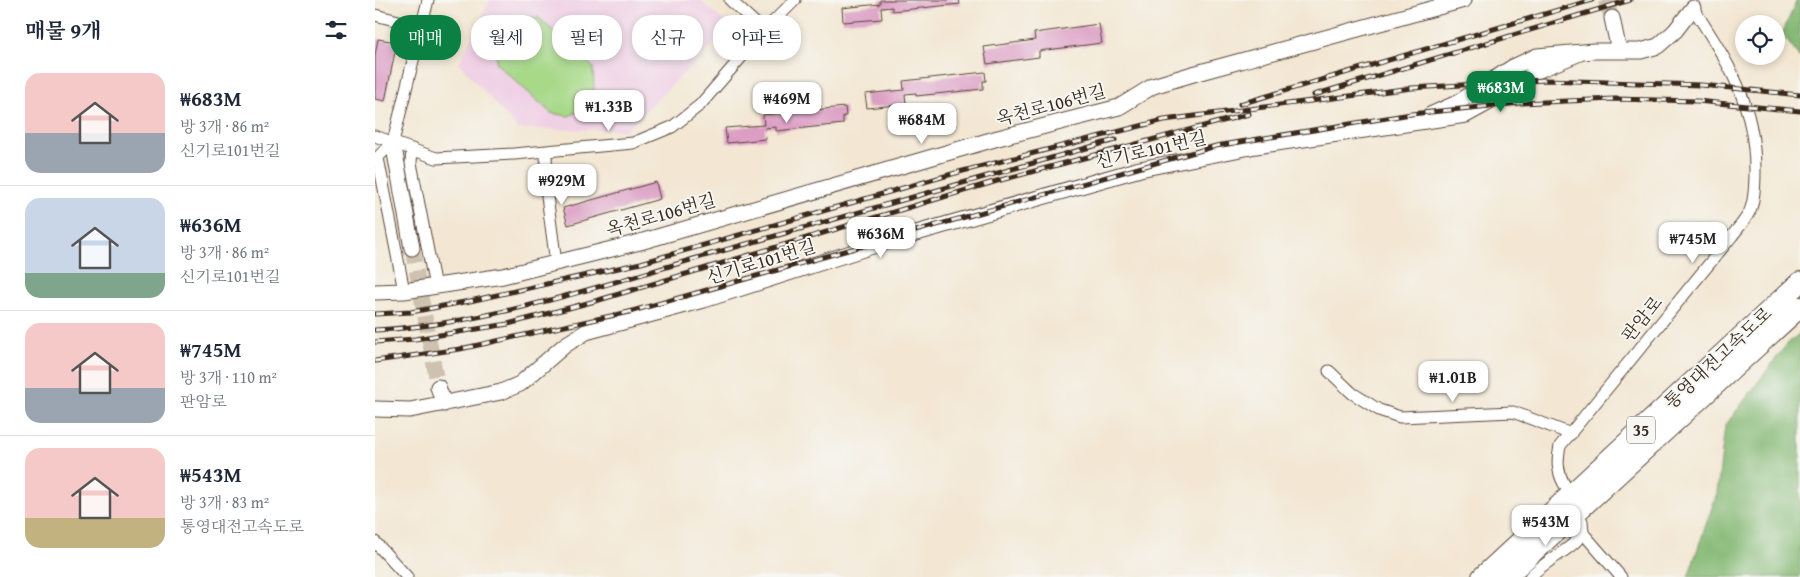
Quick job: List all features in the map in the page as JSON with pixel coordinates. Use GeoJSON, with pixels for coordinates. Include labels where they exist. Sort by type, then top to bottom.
{"type":"FeatureCollection","features":[{"type":"Feature","properties":{"kind":"highway","name":"통영대전고속도로"},"geometry":{"type":"LineString","coordinates":[[1482,577],[1800,282]]}},
{"type":"Feature","properties":{"kind":"highway","name":"통영대전고속도로"},"geometry":{"type":"LineString","coordinates":[[1506,577],[1800,307]]}},
{"type":"Feature","properties":{"kind":"street"},"geometry":{"type":"LineString","coordinates":[[425,15],[428,0]]}},
{"type":"Feature","properties":{"kind":"street"},"geometry":{"type":"LineString","coordinates":[[730,0],[746,15]]}},
{"type":"Feature","properties":{"kind":"street"},"geometry":{"type":"LineString","coordinates":[[780,15],[795,0]]}},
{"type":"Feature","properties":{"kind":"street","name":"옥천로106번길"},"geometry":{"type":"LineString","coordinates":[[375,292],[435,288],[503,276],[640,242],[998,138],[1119,107],[1153,86],[1185,76],[1465,0]]}},
{"type":"Feature","properties":{"kind":"street","name":"신기로101번길"},"geometry":{"type":"LineString","coordinates":[[375,409],[410,410],[501,392],[520,384],[565,345],[586,332],[731,291],[885,242],[1140,169],[1257,146],[1407,122],[1466,115],[1497,98],[1539,70],[1580,53],[1641,51],[1658,46],[1675,31],[1693,8]]}},
{"type":"Feature","properties":{"kind":"street","name":"판암로"},"geometry":{"type":"LineString","coordinates":[[1564,484],[1559,474],[1557,461],[1560,446],[1732,236],[1751,209],[1755,186],[1755,148],[1744,97],[1718,47],[1693,8]]}},
{"type":"Feature","properties":{"kind":"street"},"geometry":{"type":"LineString","coordinates":[[375,15],[390,19]]}},
{"type":"Feature","properties":{"kind":"street"},"geometry":{"type":"LineString","coordinates":[[1611,18],[1619,51]]}},
{"type":"Feature","properties":{"kind":"street"},"geometry":{"type":"LineString","coordinates":[[412,248],[393,142],[414,60]]}},
{"type":"Feature","properties":{"kind":"street"},"geometry":{"type":"LineString","coordinates":[[375,136],[436,158],[633,143],[672,127],[700,104],[739,60]]}},
{"type":"Feature","properties":{"kind":"street"},"geometry":{"type":"LineString","coordinates":[[393,142],[377,159],[404,291]]}},
{"type":"Feature","properties":{"kind":"street"},"geometry":{"type":"LineString","coordinates":[[412,150],[411,163],[435,288]]}},
{"type":"Feature","properties":{"kind":"street"},"geometry":{"type":"LineString","coordinates":[[546,151],[547,196],[556,263]]}},
{"type":"Feature","properties":{"kind":"street"},"geometry":{"type":"LineString","coordinates":[[1329,371],[1352,393],[1379,410],[1400,418],[1513,412],[1571,434]]}},
{"type":"Feature","properties":{"kind":"street"},"geometry":{"type":"LineString","coordinates":[[438,387],[444,404]]}},
{"type":"Feature","properties":{"kind":"street"},"geometry":{"type":"LineString","coordinates":[[1530,577],[1568,546],[1577,542],[1583,527],[1621,577]]}},
{"type":"Feature","properties":{"kind":"street"},"geometry":{"type":"LineString","coordinates":[[375,542],[407,577]]}},
{"type":"Feature","properties":{"kind":"shaded area"},"geometry":{"type":"Polygon","coordinates":[[[490,0],[700,0],[717,15],[713,15],[713,45],[703,54],[703,15],[632,15],[632,60],[697,60],[626,130],[518,129],[459,63],[471,39],[471,60],[542,60],[542,15],[483,15],[490,0]]]}},
{"type":"Feature","properties":{"kind":"green space"},"geometry":{"type":"Polygon","coordinates":[[[1797,0],[1800,0],[1800,58],[1785,38],[1785,27],[1797,0]]]}},
{"type":"Feature","properties":{"kind":"green space"},"geometry":{"type":"Polygon","coordinates":[[[542,21],[552,30],[552,60],[585,60],[593,67],[594,90],[586,107],[569,116],[551,113],[497,64],[496,60],[542,60],[542,21]]]}},
{"type":"Feature","properties":{"kind":"green space"},"geometry":{"type":"Polygon","coordinates":[[[1800,333],[1800,577],[1688,577],[1717,493],[1725,426],[1787,344],[1800,333]]]}},
{"type":"Feature","properties":{"kind":"building"},"geometry":{"type":"Polygon","coordinates":[[[880,0],[959,0],[960,4],[892,11],[892,7],[881,8],[882,19],[843,22],[842,8],[880,4],[880,0]]]}},
{"type":"Feature","properties":{"kind":"building"},"geometry":{"type":"Polygon","coordinates":[[[1099,24],[1102,43],[1039,51],[1039,57],[987,64],[984,47],[1035,40],[1034,33],[1099,24]]]}},
{"type":"Feature","properties":{"kind":"building"},"geometry":{"type":"Polygon","coordinates":[[[378,39],[390,41],[390,60],[393,60],[385,101],[375,99],[375,55],[378,39]]]}},
{"type":"Feature","properties":{"kind":"building"},"geometry":{"type":"Polygon","coordinates":[[[985,72],[986,81],[983,81],[983,89],[916,96],[916,93],[905,94],[906,104],[867,108],[865,94],[904,90],[903,81],[985,72]]]}},
{"type":"Feature","properties":{"kind":"building"},"geometry":{"type":"Polygon","coordinates":[[[845,107],[846,116],[843,116],[843,124],[776,131],[776,127],[765,128],[766,139],[727,143],[725,128],[764,125],[763,115],[845,107]]]}},
{"type":"Feature","properties":{"kind":"building"},"geometry":{"type":"Polygon","coordinates":[[[656,182],[660,199],[568,225],[563,208],[656,182]]]}},
{"type":"Feature","properties":{"kind":"tunnel"},"geometry":{"type":"LineString","coordinates":[[1605,0],[1612,18]]}},
{"type":"Feature","properties":{"kind":"tunnel"},"geometry":{"type":"LineString","coordinates":[[412,248],[438,387]]}},
{"type":"Feature","properties":{"kind":"railway"},"geometry":{"type":"LineString","coordinates":[[1240,104],[1592,0]]}},
{"type":"Feature","properties":{"kind":"railway"},"geometry":{"type":"LineString","coordinates":[[1314,95],[1630,0]]}},
{"type":"Feature","properties":{"kind":"railway"},"geometry":{"type":"LineString","coordinates":[[375,314],[411,312],[470,301],[641,263],[959,172],[1164,120],[1412,88],[1544,80],[1701,85],[1800,95]]}},
{"type":"Feature","properties":{"kind":"railway"},"geometry":{"type":"LineString","coordinates":[[375,361],[460,349],[629,312],[1216,146],[1411,114],[1520,103],[1615,99],[1697,101],[1800,111]]}},
{"type":"Feature","properties":{"kind":"railway"},"geometry":{"type":"LineString","coordinates":[[375,342],[415,339],[508,324],[599,300],[997,181],[1249,114]]}},
{"type":"Feature","properties":{"kind":"railway"},"geometry":{"type":"LineString","coordinates":[[375,330],[458,321],[541,302],[1115,140]]}}]}
